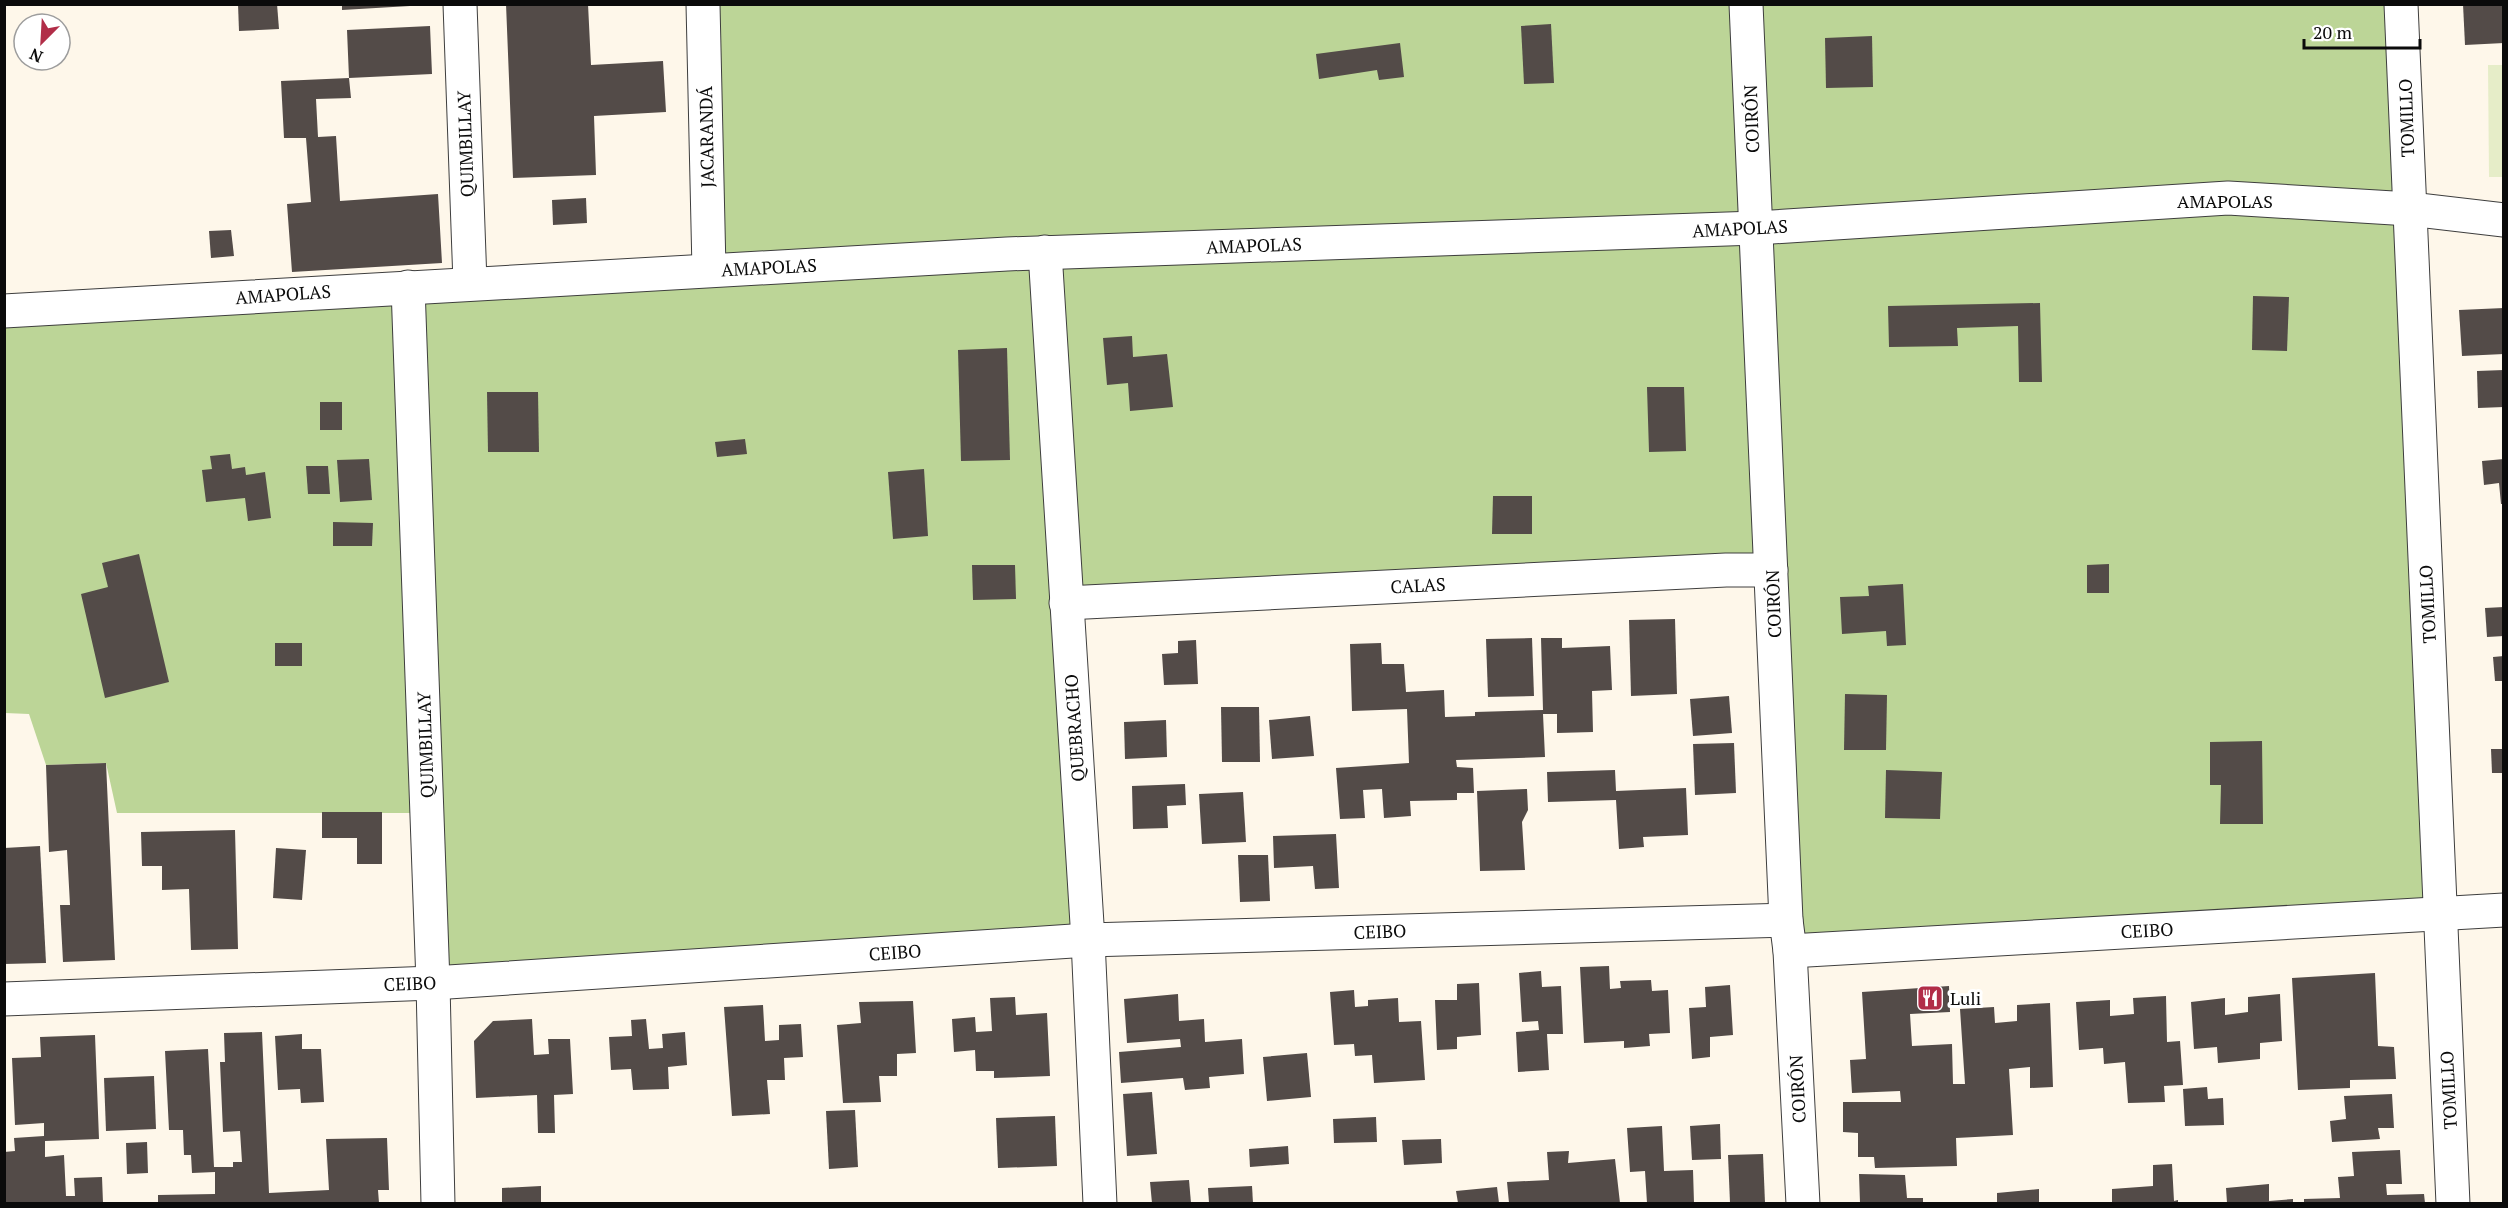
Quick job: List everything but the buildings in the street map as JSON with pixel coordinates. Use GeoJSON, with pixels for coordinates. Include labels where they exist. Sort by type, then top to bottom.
{"type":"FeatureCollection","features":[{"type":"Feature","properties":{"kind":"street","name":"QUIMBILLAY"},"geometry":{"type":"LineString","coordinates":[[460,4],[470,284]]}},
{"type":"Feature","properties":{"kind":"street","name":"JACARANDÁ"},"geometry":{"type":"LineString","coordinates":[[703,4],[709,270]]}},
{"type":"Feature","properties":{"kind":"street","name":"COIRÓN"},"geometry":{"type":"LineString","coordinates":[[1746,4],[1788,935],[1803,1203]]}},
{"type":"Feature","properties":{"kind":"street","name":"TOMILLO"},"geometry":{"type":"LineString","coordinates":[[2401,4],[2453,1203]]}},
{"type":"Feature","properties":{"kind":"street","name":"AMAPOLAS"},"geometry":{"type":"LineString","coordinates":[[4,311],[1045,252],[1756,228],[2228,198],[2410,209],[2504,220]]}},
{"type":"Feature","properties":{"kind":"street","name":"QUEBRACHO"},"geometry":{"type":"LineString","coordinates":[[1045,252],[1088,939],[1100,1203]]}},
{"type":"Feature","properties":{"kind":"street","name":"QUIMBILLAY"},"geometry":{"type":"LineString","coordinates":[[408,287],[434,983],[438,1203]]}},
{"type":"Feature","properties":{"kind":"street","name":"CALAS"},"geometry":{"type":"LineString","coordinates":[[1066,603],[1726,570],[1771,570]]}},
{"type":"Feature","properties":{"kind":"street","name":"CEIBO"},"geometry":{"type":"LineString","coordinates":[[4,999],[434,983],[1088,939],[1788,935],[2504,910]]}},
{"type":"Feature","properties":{"kind":"green space"},"geometry":{"type":"Polygon","coordinates":[[[703,5],[2401,5],[2441,914],[1790,951],[1771,570],[1066,603],[1088,940],[433,983],[427,813],[117,813],[106,763],[46,765],[29,714],[5,713],[5,311],[709,270],[703,5]]]}},
{"type":"Feature","properties":{"kind":"green space"},"geometry":{"type":"Polygon","coordinates":[[[2488,65],[2503,65],[2503,177],[2489,177],[2488,65]]]}},
{"type":"Feature","properties":{"kind":"place","name":"Luli"},"geometry":{"type":"Point","coordinates":[1930,998]}}]}
